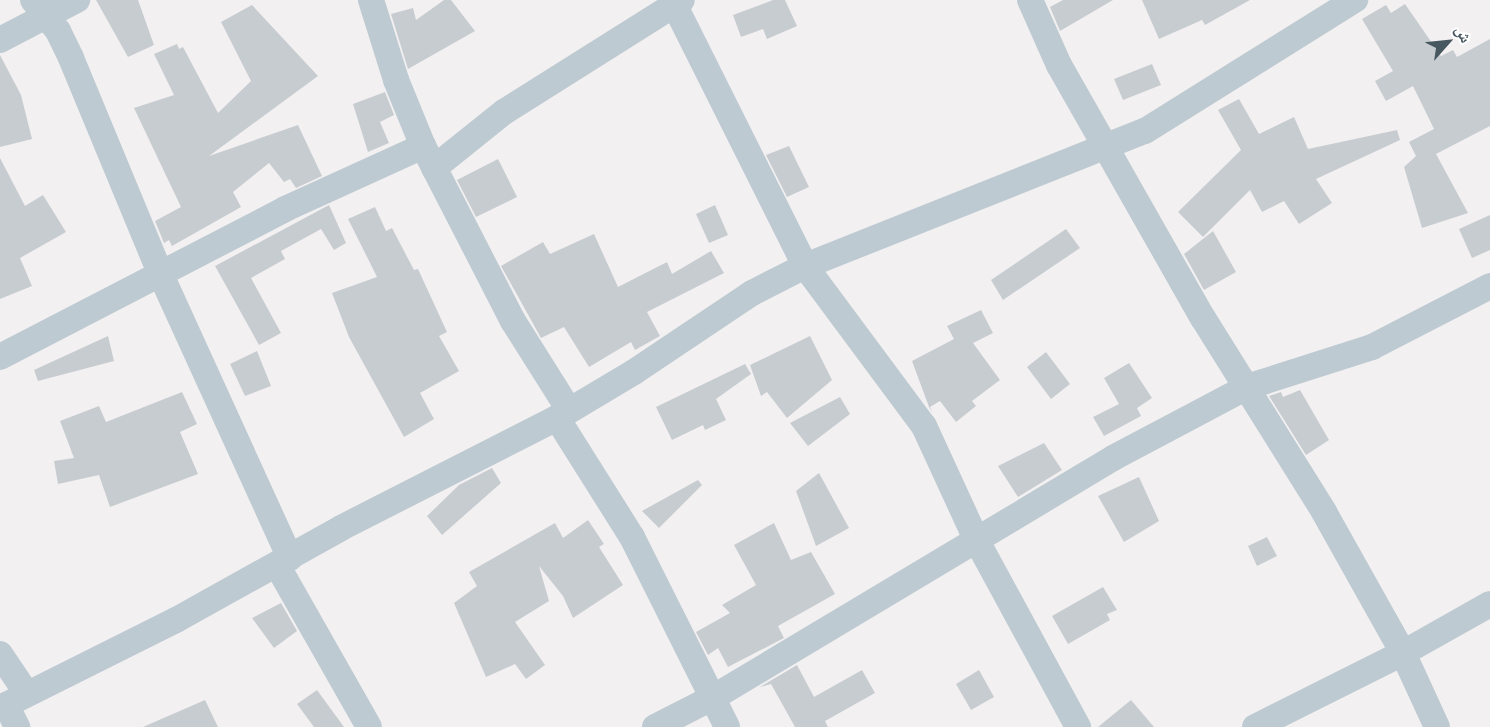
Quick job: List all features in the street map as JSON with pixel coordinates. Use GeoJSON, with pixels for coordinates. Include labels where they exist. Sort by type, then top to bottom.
{"type":"FeatureCollection","features":[{"type":"Feature","properties":{"kind":"street"},"geometry":{"type":"LineString","coordinates":[[0,40],[40,8],[77,0]]}},
{"type":"Feature","properties":{"kind":"street"},"geometry":{"type":"LineString","coordinates":[[371,0],[396,80],[423,146],[513,321],[632,537],[727,727]]}},
{"type":"Feature","properties":{"kind":"street"},"geometry":{"type":"LineString","coordinates":[[1030,0],[1059,65],[1247,387],[1324,512],[1403,654],[1437,727]]}},
{"type":"Feature","properties":{"kind":"street"},"geometry":{"type":"LineString","coordinates":[[0,654],[12,708],[284,562],[340,528],[563,414],[634,372],[752,293],[805,266],[1145,131],[1355,0]]}},
{"type":"Feature","properties":{"kind":"street"},"geometry":{"type":"LineString","coordinates":[[434,168],[504,112],[676,1],[805,266],[924,426],[977,541],[1078,727]]}},
{"type":"Feature","properties":{"kind":"street"},"geometry":{"type":"LineString","coordinates":[[40,8],[71,58],[284,562],[369,727]]}},
{"type":"Feature","properties":{"kind":"street"},"geometry":{"type":"LineString","coordinates":[[0,357],[57,324],[161,275],[285,209],[423,146]]}},
{"type":"Feature","properties":{"kind":"street"},"geometry":{"type":"LineString","coordinates":[[655,727],[714,697],[1113,458],[1247,387],[1372,347],[1490,286]]}},
{"type":"Feature","properties":{"kind":"street"},"geometry":{"type":"LineString","coordinates":[[1255,727],[1403,654],[1490,604]]}},
{"type":"Feature","properties":{"kind":"building"},"geometry":{"type":"Polygon","coordinates":[[[96,0],[138,0],[154,45],[128,57],[96,0]]]}},
{"type":"Feature","properties":{"kind":"building"},"geometry":{"type":"Polygon","coordinates":[[[444,0],[451,0],[475,31],[408,69],[391,14],[413,8],[416,20],[444,0]]]}},
{"type":"Feature","properties":{"kind":"building"},"geometry":{"type":"Polygon","coordinates":[[[773,0],[785,0],[797,26],[767,39],[763,29],[741,37],[733,15],[773,0]]]}},
{"type":"Feature","properties":{"kind":"building"},"geometry":{"type":"Polygon","coordinates":[[[1063,0],[1113,0],[1060,31],[1050,7],[1063,0]]]}},
{"type":"Feature","properties":{"kind":"building"},"geometry":{"type":"Polygon","coordinates":[[[1142,0],[1250,0],[1205,25],[1202,20],[1159,39],[1142,0]]]}},
{"type":"Feature","properties":{"kind":"building"},"geometry":{"type":"Polygon","coordinates":[[[1405,4],[1441,56],[1453,50],[1457,57],[1490,39],[1490,126],[1436,154],[1468,213],[1422,228],[1404,167],[1416,156],[1409,142],[1434,129],[1413,86],[1386,101],[1375,81],[1393,71],[1362,19],[1386,5],[1391,13],[1405,4]]]}},
{"type":"Feature","properties":{"kind":"building"},"geometry":{"type":"Polygon","coordinates":[[[252,5],[318,76],[209,156],[298,125],[322,176],[296,188],[290,179],[284,182],[269,163],[233,192],[241,207],[172,246],[169,240],[164,243],[155,221],[181,207],[134,108],[174,95],[154,54],[177,44],[179,49],[183,47],[218,113],[251,81],[221,22],[252,5]]]}},
{"type":"Feature","properties":{"kind":"building"},"geometry":{"type":"Polygon","coordinates":[[[0,55],[21,95],[32,139],[0,147],[0,55]]]}},
{"type":"Feature","properties":{"kind":"building"},"geometry":{"type":"Polygon","coordinates":[[[1152,64],[1161,85],[1123,100],[1114,79],[1152,64]]]}},
{"type":"Feature","properties":{"kind":"building"},"geometry":{"type":"Polygon","coordinates":[[[385,92],[394,115],[380,122],[389,143],[368,152],[353,104],[385,92]]]}},
{"type":"Feature","properties":{"kind":"building"},"geometry":{"type":"Polygon","coordinates":[[[1239,99],[1259,134],[1294,117],[1308,149],[1397,130],[1400,140],[1316,179],[1332,203],[1299,224],[1284,201],[1262,212],[1250,190],[1203,237],[1178,212],[1241,150],[1218,110],[1239,99]]]}},
{"type":"Feature","properties":{"kind":"building"},"geometry":{"type":"Polygon","coordinates":[[[789,146],[809,187],[787,197],[766,155],[789,146]]]}},
{"type":"Feature","properties":{"kind":"building"},"geometry":{"type":"Polygon","coordinates":[[[0,158],[25,206],[43,195],[66,232],[20,258],[32,286],[0,299],[0,158]]]}},
{"type":"Feature","properties":{"kind":"building"},"geometry":{"type":"Polygon","coordinates":[[[498,159],[517,197],[476,217],[457,180],[498,159]]]}},
{"type":"Feature","properties":{"kind":"building"},"geometry":{"type":"Polygon","coordinates":[[[329,205],[346,243],[334,250],[321,229],[281,251],[285,259],[251,278],[281,333],[259,345],[215,266],[329,205]]]}},
{"type":"Feature","properties":{"kind":"building"},"geometry":{"type":"Polygon","coordinates":[[[715,205],[728,235],[709,243],[696,214],[715,205]]]}},
{"type":"Feature","properties":{"kind":"building"},"geometry":{"type":"Polygon","coordinates":[[[375,207],[386,231],[392,228],[414,270],[418,269],[447,332],[439,336],[459,371],[420,393],[434,419],[404,437],[349,337],[332,293],[377,277],[348,219],[375,207]]]}},
{"type":"Feature","properties":{"kind":"building"},"geometry":{"type":"Polygon","coordinates":[[[1490,215],[1490,250],[1472,258],[1459,229],[1490,215]]]}},
{"type":"Feature","properties":{"kind":"building"},"geometry":{"type":"Polygon","coordinates":[[[1066,229],[1080,248],[1003,300],[991,280],[1066,229]]]}},
{"type":"Feature","properties":{"kind":"building"},"geometry":{"type":"Polygon","coordinates":[[[1213,231],[1236,272],[1204,290],[1184,254],[1213,231]]]}},
{"type":"Feature","properties":{"kind":"building"},"geometry":{"type":"Polygon","coordinates":[[[594,234],[618,287],[667,262],[672,274],[711,251],[724,273],[647,312],[660,336],[635,350],[631,342],[589,367],[564,327],[541,338],[501,266],[543,242],[550,254],[594,234]]]}},
{"type":"Feature","properties":{"kind":"building"},"geometry":{"type":"Polygon","coordinates":[[[981,310],[993,333],[973,343],[1000,380],[972,401],[976,406],[956,422],[940,401],[930,407],[933,413],[929,407],[912,361],[954,339],[947,326],[981,310]]]}},
{"type":"Feature","properties":{"kind":"building"},"geometry":{"type":"Polygon","coordinates":[[[108,336],[114,361],[38,381],[34,370],[108,336]]]}},
{"type":"Feature","properties":{"kind":"building"},"geometry":{"type":"Polygon","coordinates":[[[810,336],[832,380],[787,418],[767,392],[761,396],[750,365],[810,336]]]}},
{"type":"Feature","properties":{"kind":"building"},"geometry":{"type":"Polygon","coordinates":[[[257,351],[271,386],[245,396],[230,364],[257,351]]]}},
{"type":"Feature","properties":{"kind":"building"},"geometry":{"type":"Polygon","coordinates":[[[1046,352],[1070,384],[1051,399],[1027,367],[1046,352]]]}},
{"type":"Feature","properties":{"kind":"building"},"geometry":{"type":"Polygon","coordinates":[[[1129,363],[1152,398],[1137,408],[1141,416],[1104,436],[1093,417],[1119,404],[1104,378],[1129,363]]]}},
{"type":"Feature","properties":{"kind":"building"},"geometry":{"type":"Polygon","coordinates":[[[745,364],[751,374],[716,399],[726,420],[705,430],[703,425],[672,440],[656,407],[745,364]]]}},
{"type":"Feature","properties":{"kind":"building"},"geometry":{"type":"Polygon","coordinates":[[[1300,390],[1329,440],[1306,455],[1269,396],[1281,392],[1283,397],[1300,390]]]}},
{"type":"Feature","properties":{"kind":"building"},"geometry":{"type":"Polygon","coordinates":[[[182,392],[197,424],[180,432],[198,474],[110,507],[99,475],[58,484],[54,461],[74,458],[60,421],[99,406],[106,422],[182,392]]]}},
{"type":"Feature","properties":{"kind":"building"},"geometry":{"type":"Polygon","coordinates":[[[840,397],[850,414],[808,446],[790,423],[840,397]]]}},
{"type":"Feature","properties":{"kind":"building"},"geometry":{"type":"Polygon","coordinates":[[[1044,443],[1062,470],[1018,497],[998,466],[1044,443]]]}},
{"type":"Feature","properties":{"kind":"building"},"geometry":{"type":"Polygon","coordinates":[[[492,468],[501,483],[442,535],[427,516],[459,485],[492,468]]]}},
{"type":"Feature","properties":{"kind":"building"},"geometry":{"type":"Polygon","coordinates":[[[819,473],[849,528],[816,546],[796,491],[819,473]]]}},
{"type":"Feature","properties":{"kind":"building"},"geometry":{"type":"Polygon","coordinates":[[[1139,477],[1159,521],[1124,542],[1098,496],[1139,477]]]}},
{"type":"Feature","properties":{"kind":"building"},"geometry":{"type":"Polygon","coordinates":[[[698,480],[702,485],[659,528],[642,511],[698,480]]]}},
{"type":"Feature","properties":{"kind":"building"},"geometry":{"type":"Polygon","coordinates":[[[588,520],[604,544],[599,547],[623,585],[573,618],[563,596],[539,566],[549,601],[515,622],[545,665],[526,679],[515,664],[486,677],[454,603],[477,586],[469,572],[555,523],[563,538],[588,520]]]}},
{"type":"Feature","properties":{"kind":"building"},"geometry":{"type":"Polygon","coordinates":[[[774,523],[791,560],[811,552],[835,594],[778,626],[784,638],[728,667],[718,648],[708,655],[696,632],[730,613],[722,605],[756,585],[734,545],[774,523]]]}},
{"type":"Feature","properties":{"kind":"building"},"geometry":{"type":"Polygon","coordinates":[[[1267,537],[1277,556],[1257,566],[1248,546],[1267,537]]]}},
{"type":"Feature","properties":{"kind":"building"},"geometry":{"type":"Polygon","coordinates":[[[1103,587],[1117,610],[1107,614],[1110,620],[1068,644],[1052,616],[1103,587]]]}},
{"type":"Feature","properties":{"kind":"building"},"geometry":{"type":"Polygon","coordinates":[[[281,603],[297,631],[274,648],[252,618],[281,603]]]}},
{"type":"Feature","properties":{"kind":"building"},"geometry":{"type":"Polygon","coordinates":[[[797,665],[814,697],[862,670],[875,693],[825,721],[828,727],[795,727],[771,684],[760,687],[797,665]]]}},
{"type":"Feature","properties":{"kind":"building"},"geometry":{"type":"Polygon","coordinates":[[[979,670],[994,697],[971,710],[956,684],[979,670]]]}},
{"type":"Feature","properties":{"kind":"building"},"geometry":{"type":"Polygon","coordinates":[[[317,690],[344,727],[314,727],[297,704],[317,690]]]}},
{"type":"Feature","properties":{"kind":"building"},"geometry":{"type":"Polygon","coordinates":[[[205,700],[218,727],[143,727],[205,700]]]}},
{"type":"Feature","properties":{"kind":"building"},"geometry":{"type":"Polygon","coordinates":[[[1131,700],[1154,727],[1098,727],[1131,700]]]}}]}
